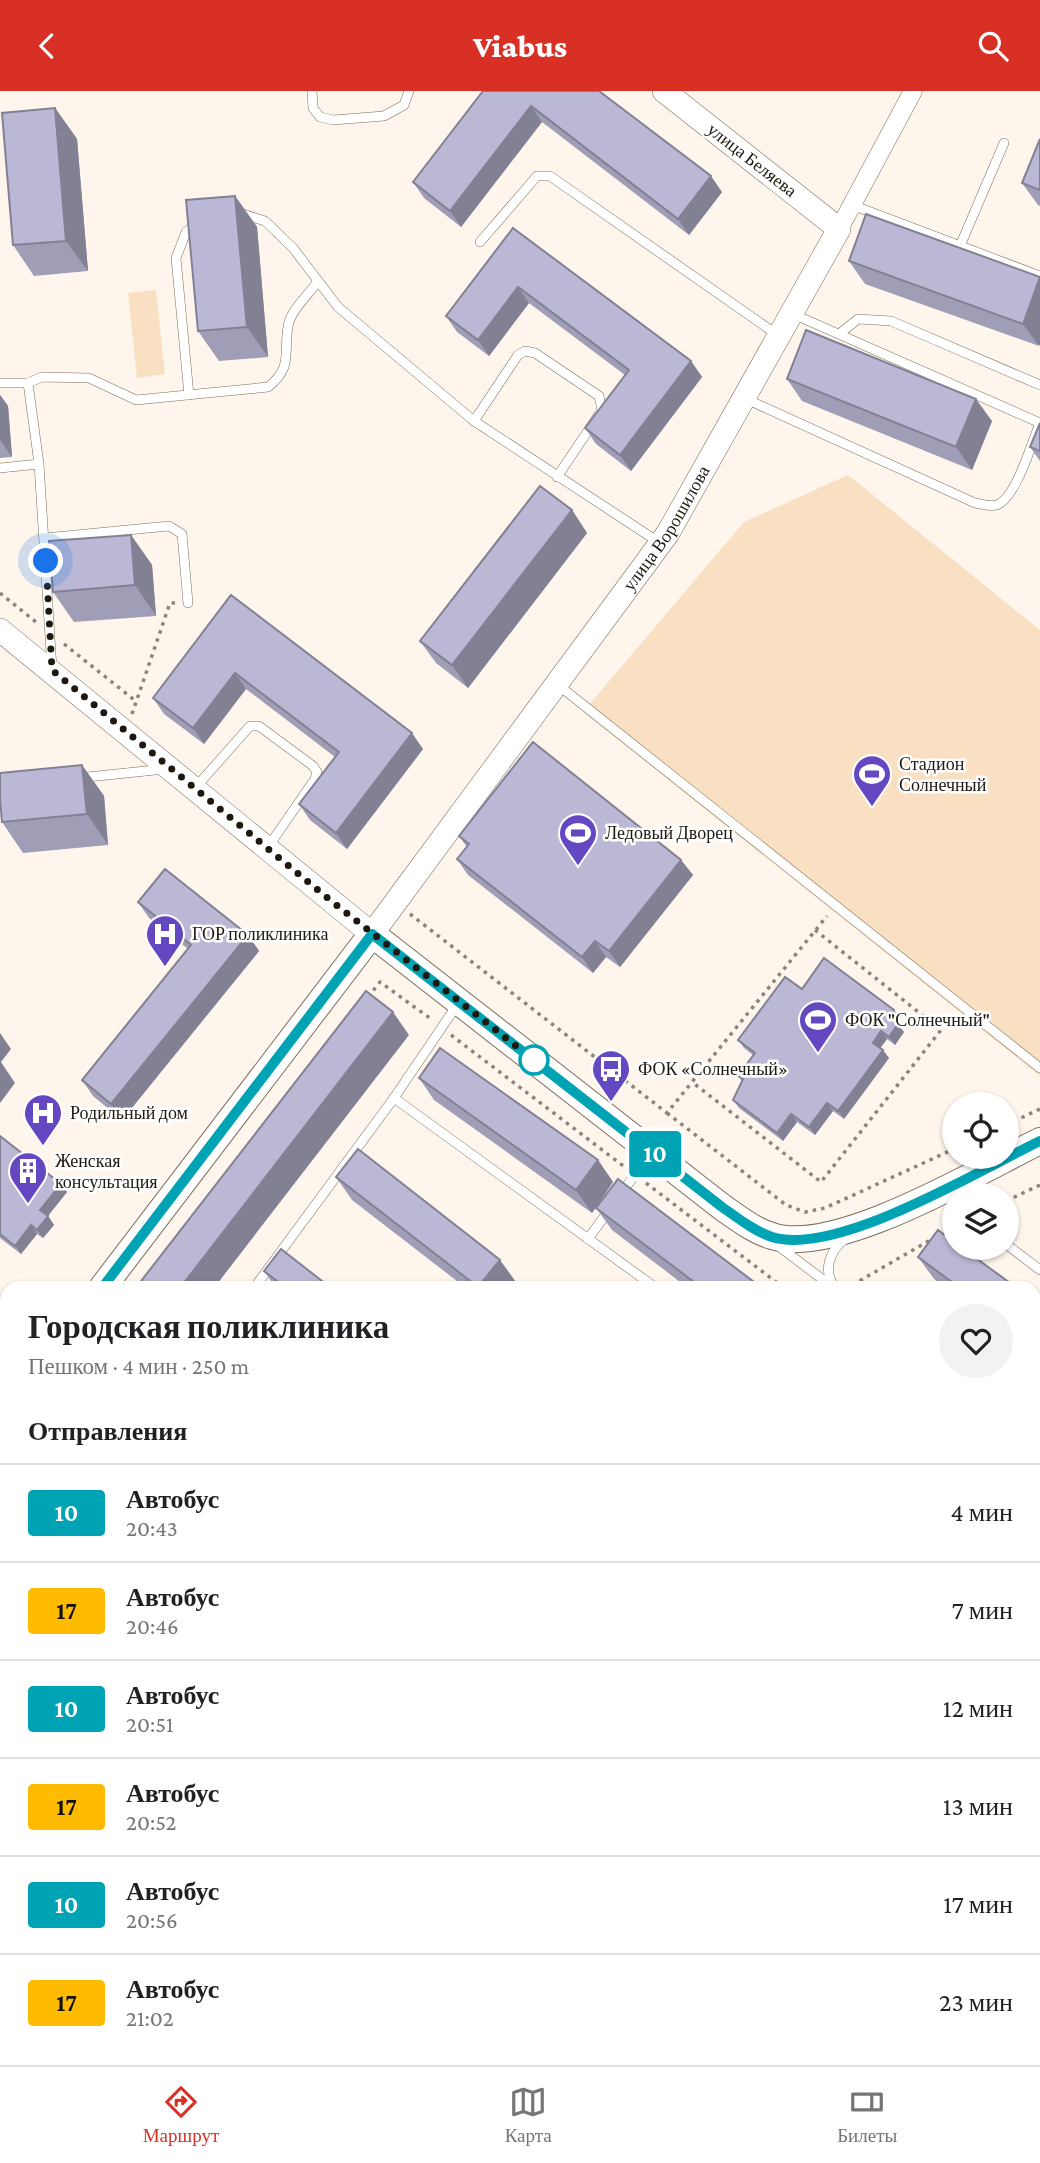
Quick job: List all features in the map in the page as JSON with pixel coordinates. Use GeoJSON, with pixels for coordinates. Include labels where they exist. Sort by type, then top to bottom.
{"type":"FeatureCollection","features":[{"type":"Feature","properties":{"kind":"main road"},"geometry":{"type":"LineString","coordinates":[[372,934],[751,1227],[773,1237],[796,1240],[838,1234],[942,1196]]}},
{"type":"Feature","properties":{"kind":"main road","name":"улица Ворошилова"},"geometry":{"type":"LineString","coordinates":[[111,1281],[372,934]]}},
{"type":"Feature","properties":{"kind":"main road"},"geometry":{"type":"LineString","coordinates":[[966,1183],[1040,1141]]}},
{"type":"Feature","properties":{"kind":"street","name":"улица Беляева"},"geometry":{"type":"LineString","coordinates":[[664,91],[839,229]]}},
{"type":"Feature","properties":{"kind":"street","name":"улица Ворошилова"},"geometry":{"type":"LineString","coordinates":[[372,934],[660,543],[746,399],[913,91]]}},
{"type":"Feature","properties":{"kind":"street"},"geometry":{"type":"LineString","coordinates":[[0,630],[372,934]]}},
{"type":"Feature","properties":{"kind":"lane"},"geometry":{"type":"LineString","coordinates":[[312,91],[313,108],[320,117],[333,120],[384,116],[404,105],[409,91]]}},
{"type":"Feature","properties":{"kind":"lane"},"geometry":{"type":"LineString","coordinates":[[960,246],[1004,143]]}},
{"type":"Feature","properties":{"kind":"lane"},"geometry":{"type":"LineString","coordinates":[[480,242],[537,176],[550,176],[780,337]]}},
{"type":"Feature","properties":{"kind":"lane"},"geometry":{"type":"LineString","coordinates":[[852,205],[1040,276]]}},
{"type":"Feature","properties":{"kind":"lane"},"geometry":{"type":"LineString","coordinates":[[227,213],[237,212],[265,221],[293,248],[338,307],[474,421],[660,543]]}},
{"type":"Feature","properties":{"kind":"lane"},"geometry":{"type":"LineString","coordinates":[[189,395],[176,258],[186,232],[206,215]]}},
{"type":"Feature","properties":{"kind":"lane"},"geometry":{"type":"LineString","coordinates":[[0,383],[28,383],[42,377],[64,375],[89,379],[136,400],[268,387],[281,377],[285,369],[290,320],[318,281]]}},
{"type":"Feature","properties":{"kind":"lane"},"geometry":{"type":"LineString","coordinates":[[746,399],[975,503],[994,506],[1006,500],[1013,488],[1040,423],[793,314]]}},
{"type":"Feature","properties":{"kind":"lane"},"geometry":{"type":"LineString","coordinates":[[839,334],[858,319],[891,321],[1040,385]]}},
{"type":"Feature","properties":{"kind":"lane"},"geometry":{"type":"LineString","coordinates":[[474,421],[517,355],[525,351],[534,353],[599,396],[602,410],[558,477]]}},
{"type":"Feature","properties":{"kind":"lane"},"geometry":{"type":"LineString","coordinates":[[28,383],[39,464],[52,670]]}},
{"type":"Feature","properties":{"kind":"lane"},"geometry":{"type":"LineString","coordinates":[[0,468],[39,464]]}},
{"type":"Feature","properties":{"kind":"lane"},"geometry":{"type":"LineString","coordinates":[[45,538],[169,526],[177,529],[182,534],[188,603]]}},
{"type":"Feature","properties":{"kind":"lane"},"geometry":{"type":"LineString","coordinates":[[557,684],[1040,1068]]}},
{"type":"Feature","properties":{"kind":"lane"},"geometry":{"type":"LineString","coordinates":[[194,789],[250,726],[259,726],[313,766],[317,772],[315,779],[267,849]]}},
{"type":"Feature","properties":{"kind":"lane"},"geometry":{"type":"LineString","coordinates":[[64,780],[169,769]]}},
{"type":"Feature","properties":{"kind":"lane"},"geometry":{"type":"LineString","coordinates":[[259,1281],[394,1098],[459,1002]]}},
{"type":"Feature","properties":{"kind":"lane"},"geometry":{"type":"LineString","coordinates":[[394,1098],[646,1281]]}},
{"type":"Feature","properties":{"kind":"lane"},"geometry":{"type":"LineString","coordinates":[[588,1239],[652,1152]]}},
{"type":"Feature","properties":{"kind":"lane"},"geometry":{"type":"LineString","coordinates":[[832,1281],[827,1270],[839,1243],[868,1223]]}},
{"type":"Feature","properties":{"kind":"lane"},"geometry":{"type":"LineString","coordinates":[[751,1227],[825,1281]]}},
{"type":"Feature","properties":{"kind":"lane"},"geometry":{"type":"LineString","coordinates":[[1019,1254],[1040,1270]]}},
{"type":"Feature","properties":{"kind":"path"},"geometry":{"type":"LineString","coordinates":[[0,593],[136,702]]}},
{"type":"Feature","properties":{"kind":"path"},"geometry":{"type":"LineString","coordinates":[[126,733],[170,603],[188,603]]}},
{"type":"Feature","properties":{"kind":"path"},"geometry":{"type":"LineString","coordinates":[[396,903],[786,1205],[805,1212],[825,1207],[942,1154]]}},
{"type":"Feature","properties":{"kind":"path"},"geometry":{"type":"LineString","coordinates":[[667,1113],[835,907]]}},
{"type":"Feature","properties":{"kind":"path"},"geometry":{"type":"LineString","coordinates":[[692,1081],[821,1182],[942,1030],[816,930]]}},
{"type":"Feature","properties":{"kind":"path"},"geometry":{"type":"LineString","coordinates":[[1019,1119],[1040,1109]]}},
{"type":"Feature","properties":{"kind":"path"},"geometry":{"type":"LineString","coordinates":[[1019,1195],[1040,1185]]}},
{"type":"Feature","properties":{"kind":"path"},"geometry":{"type":"LineString","coordinates":[[860,1281],[942,1234]]}},
{"type":"Feature","properties":{"kind":"shaded area"},"geometry":{"type":"Polygon","coordinates":[[[156,290],[165,374],[137,378],[128,293],[156,290]]]}},
{"type":"Feature","properties":{"kind":"shaded area","name":"Стадион Солнечный"},"geometry":{"type":"Polygon","coordinates":[[[848,475],[1040,630],[1040,1076],[583,712],[744,522],[848,475]]]}},
{"type":"Feature","properties":{"kind":"building"},"geometry":{"type":"Polygon","coordinates":[[[483,91],[599,91],[711,176],[678,219],[531,106],[450,211],[413,182],[483,91]]]}},
{"type":"Feature","properties":{"kind":"building"},"geometry":{"type":"Polygon","coordinates":[[[55,108],[66,241],[13,245],[2,113],[55,108]]]}},
{"type":"Feature","properties":{"kind":"building"},"geometry":{"type":"Polygon","coordinates":[[[1040,139],[1040,190],[1022,183],[1040,139]]]}},
{"type":"Feature","properties":{"kind":"building"},"geometry":{"type":"Polygon","coordinates":[[[235,196],[247,327],[198,331],[186,200],[235,196]]]}},
{"type":"Feature","properties":{"kind":"building"},"geometry":{"type":"Polygon","coordinates":[[[866,214],[1040,277],[1023,324],[849,261],[866,214]]]}},
{"type":"Feature","properties":{"kind":"building"},"geometry":{"type":"Polygon","coordinates":[[[513,228],[691,361],[620,455],[585,428],[629,370],[518,287],[478,340],[446,316],[513,228]]]}},
{"type":"Feature","properties":{"kind":"building"},"geometry":{"type":"Polygon","coordinates":[[[806,330],[976,399],[956,447],[787,379],[806,330]]]}},
{"type":"Feature","properties":{"kind":"building"},"geometry":{"type":"Polygon","coordinates":[[[1040,423],[1040,451],[1030,447],[1040,423]]]}},
{"type":"Feature","properties":{"kind":"building"},"geometry":{"type":"Polygon","coordinates":[[[540,486],[572,510],[452,665],[420,641],[540,486]]]}},
{"type":"Feature","properties":{"kind":"building"},"geometry":{"type":"Polygon","coordinates":[[[131,535],[135,585],[53,592],[49,541],[131,535]]]}},
{"type":"Feature","properties":{"kind":"building"},"geometry":{"type":"Polygon","coordinates":[[[231,595],[412,733],[336,833],[299,804],[339,752],[235,673],[193,728],[153,698],[231,595]]]}},
{"type":"Feature","properties":{"kind":"building","name":"Ледовый Дворец"},"geometry":{"type":"Polygon","coordinates":[[[533,742],[681,860],[609,951],[595,941],[582,957],[457,859],[469,844],[459,836],[533,742]]]}},
{"type":"Feature","properties":{"kind":"building"},"geometry":{"type":"Polygon","coordinates":[[[82,765],[87,814],[2,822],[0,773],[82,765]]]}},
{"type":"Feature","properties":{"kind":"building"},"geometry":{"type":"Polygon","coordinates":[[[165,869],[248,935],[111,1104],[82,1080],[191,945],[138,902],[165,869]]]}},
{"type":"Feature","properties":{"kind":"building","name":"ФОК \"Солнечный\""},"geometry":{"type":"Polygon","coordinates":[[[824,958],[894,1010],[889,1017],[898,1024],[889,1037],[881,1031],[873,1043],[883,1050],[838,1111],[827,1103],[809,1127],[791,1114],[777,1133],[733,1100],[743,1079],[738,1076],[755,1053],[738,1040],[785,977],[802,989],[824,958]]]}},
{"type":"Feature","properties":{"kind":"building"},"geometry":{"type":"Polygon","coordinates":[[[366,991],[393,1012],[185,1281],[141,1281],[366,991]]]}},
{"type":"Feature","properties":{"kind":"building"},"geometry":{"type":"Polygon","coordinates":[[[440,1048],[598,1160],[576,1190],[419,1078],[440,1048]]]}},
{"type":"Feature","properties":{"kind":"building","name":"Женская консультация"},"geometry":{"type":"Polygon","coordinates":[[[0,1136],[61,1184],[40,1210],[48,1216],[37,1230],[31,1225],[15,1246],[0,1234],[0,1136]]]}},
{"type":"Feature","properties":{"kind":"building"},"geometry":{"type":"Polygon","coordinates":[[[358,1149],[500,1260],[483,1281],[470,1281],[336,1177],[358,1149]]]}},
{"type":"Feature","properties":{"kind":"building"},"geometry":{"type":"Polygon","coordinates":[[[618,1179],[753,1281],[693,1281],[596,1208],[618,1179]]]}},
{"type":"Feature","properties":{"kind":"building"},"geometry":{"type":"Polygon","coordinates":[[[938,1230],[942,1233],[942,1260],[978,1260],[1007,1281],[951,1281],[918,1257],[938,1230]]]}},
{"type":"Feature","properties":{"kind":"building"},"geometry":{"type":"Polygon","coordinates":[[[281,1249],[322,1281],[277,1281],[264,1271],[281,1249]]]}},
{"type":"Feature","properties":{"kind":"bus line","name":"10"},"geometry":{"type":"LineString","coordinates":[[107,1281],[372,934],[722,1207],[751,1227],[773,1237],[796,1240],[838,1234],[868,1223],[1040,1141]]}},
{"type":"Feature","properties":{"kind":"place","name":"Стадион Солнечный"},"geometry":{"type":"Point","coordinates":[872,808]}},
{"type":"Feature","properties":{"kind":"place","name":"Ледовый Дворец"},"geometry":{"type":"Point","coordinates":[578,867]}},
{"type":"Feature","properties":{"kind":"place","name":"ГОР поликлиника"},"geometry":{"type":"Point","coordinates":[165,968]}},
{"type":"Feature","properties":{"kind":"place","name":"ФОК \"Солнечный\""},"geometry":{"type":"Point","coordinates":[818,1054]}},
{"type":"Feature","properties":{"kind":"place","name":"ФОК «Солнечный»"},"geometry":{"type":"Point","coordinates":[611,1103]}},
{"type":"Feature","properties":{"kind":"place","name":"Родильный дом"},"geometry":{"type":"Point","coordinates":[43,1147]}},
{"type":"Feature","properties":{"kind":"place","name":"Женская консультация"},"geometry":{"type":"Point","coordinates":[28,1205]}},
{"type":"Feature","properties":{"kind":"route"},"geometry":{"type":"LineString","coordinates":[[46,561],[52,670],[372,934],[534,1060]]}}]}
